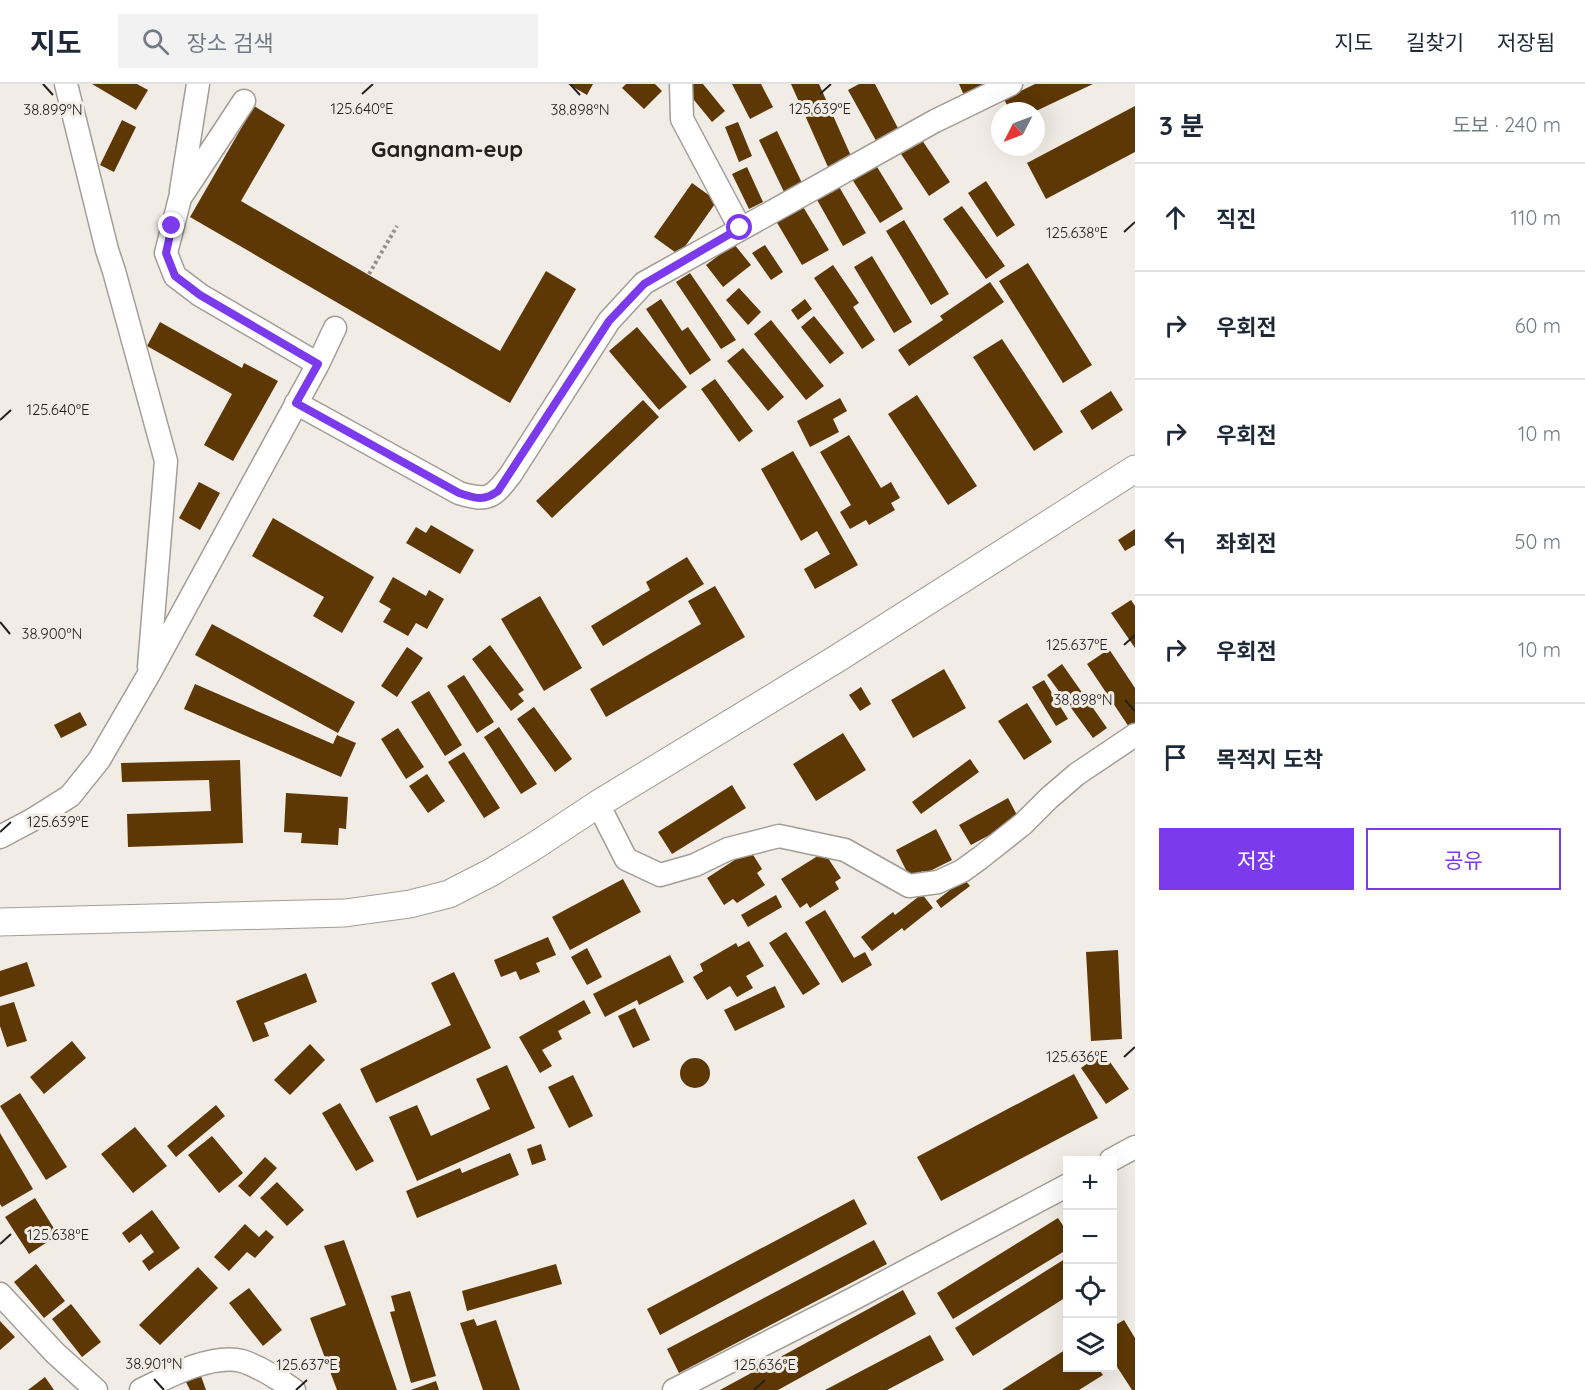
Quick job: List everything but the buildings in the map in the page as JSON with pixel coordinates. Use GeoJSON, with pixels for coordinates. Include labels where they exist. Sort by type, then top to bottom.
{"type":"FeatureCollection","features":[{"type":"Feature","properties":{"kind":"street"},"geometry":{"type":"LineString","coordinates":[[66,84],[107,250],[166,461],[149,674]]}},
{"type":"Feature","properties":{"kind":"street"},"geometry":{"type":"LineString","coordinates":[[198,84],[180,198],[166,253],[175,276],[200,295],[318,364]]}},
{"type":"Feature","properties":{"kind":"street"},"geometry":{"type":"LineString","coordinates":[[681,84],[682,119],[740,228]]}},
{"type":"Feature","properties":{"kind":"street"},"geometry":{"type":"LineString","coordinates":[[296,403],[459,493],[476,498],[489,498],[498,491],[511,474],[609,321],[644,284],[740,228],[935,121],[1011,84]]}},
{"type":"Feature","properties":{"kind":"street"},"geometry":{"type":"LineString","coordinates":[[180,198],[244,101]]}},
{"type":"Feature","properties":{"kind":"street"},"geometry":{"type":"LineString","coordinates":[[0,837],[70,796],[99,760],[149,674],[318,364],[335,328]]}},
{"type":"Feature","properties":{"kind":"street"},"geometry":{"type":"LineString","coordinates":[[0,922],[345,913],[410,904],[449,894],[490,873],[598,804],[838,658],[1135,469]]}},
{"type":"Feature","properties":{"kind":"street"},"geometry":{"type":"LineString","coordinates":[[598,804],[626,859],[660,875],[695,865],[728,849],[779,836],[845,850],[909,886],[938,882],[962,871],[1023,824],[1077,774],[1135,735]]}},
{"type":"Feature","properties":{"kind":"street"},"geometry":{"type":"LineString","coordinates":[[1117,1158],[1135,1147]]}},
{"type":"Feature","properties":{"kind":"street"},"geometry":{"type":"LineString","coordinates":[[674,1390],[851,1300],[1063,1188]]}},
{"type":"Feature","properties":{"kind":"street"},"geometry":{"type":"LineString","coordinates":[[0,1294],[55,1353],[96,1390]]}},
{"type":"Feature","properties":{"kind":"street"},"geometry":{"type":"LineString","coordinates":[[141,1390],[169,1376],[219,1360],[240,1361],[262,1370],[294,1390]]}},
{"type":"Feature","properties":{"kind":"path"},"geometry":{"type":"LineString","coordinates":[[369,274],[397,226]]}},
{"type":"Feature","properties":{"kind":"district","name":"Gangnam-eup"},"geometry":{"type":"Point","coordinates":[447,149]}},
{"type":"Feature","properties":{"kind":"route"},"geometry":{"type":"LineString","coordinates":[[172,226],[166,253],[175,276],[200,295],[318,364],[296,403],[459,493],[476,498],[489,498],[498,491],[609,321],[644,284],[740,228]]}}]}
